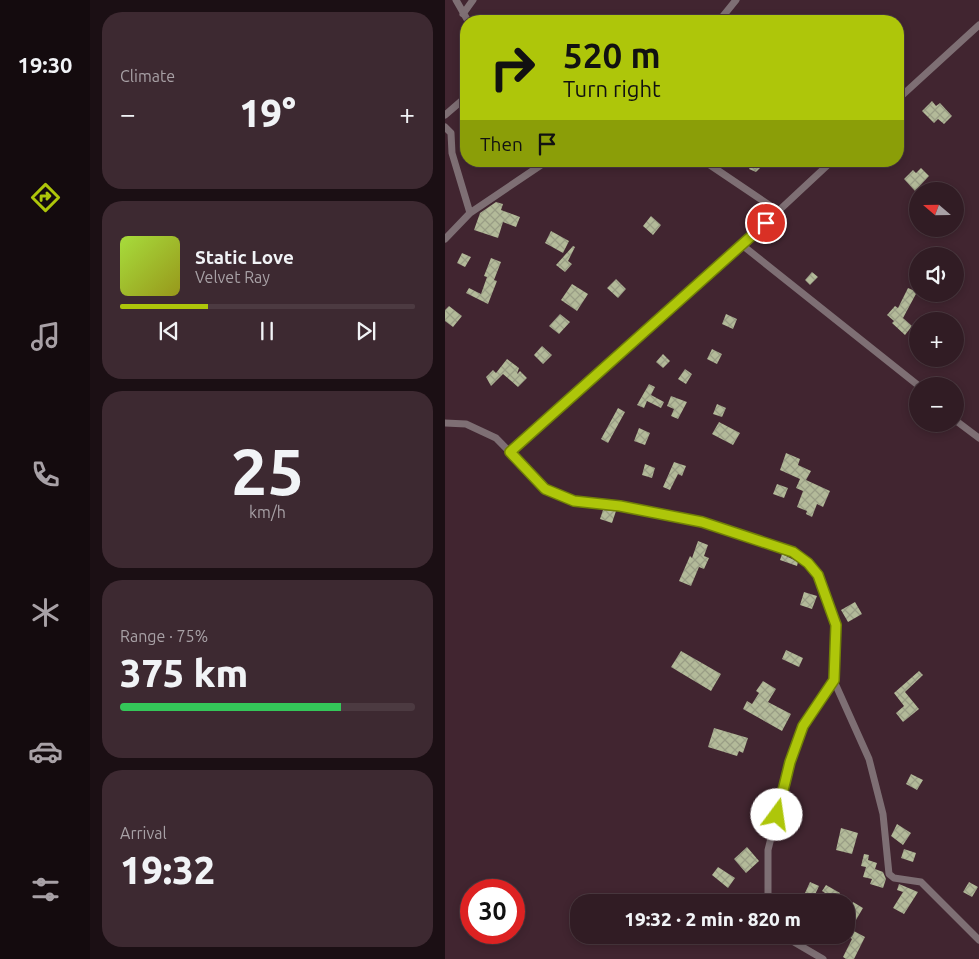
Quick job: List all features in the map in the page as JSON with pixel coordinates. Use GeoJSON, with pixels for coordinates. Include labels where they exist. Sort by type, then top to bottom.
{"type":"FeatureCollection","features":[{"type":"Feature","properties":{"kind":"street"},"geometry":{"type":"LineString","coordinates":[[456,0],[463,14],[473,0]]}},
{"type":"Feature","properties":{"kind":"street"},"geometry":{"type":"LineString","coordinates":[[724,15],[736,0]]}},
{"type":"Feature","properties":{"kind":"street"},"geometry":{"type":"LineString","coordinates":[[904,94],[979,24]]}},
{"type":"Feature","properties":{"kind":"street"},"geometry":{"type":"LineString","coordinates":[[445,115],[460,102]]}},
{"type":"Feature","properties":{"kind":"street"},"geometry":{"type":"LineString","coordinates":[[445,127],[451,133],[452,152],[470,213]]}},
{"type":"Feature","properties":{"kind":"street"},"geometry":{"type":"LineString","coordinates":[[445,239],[470,213],[538,167]]}},
{"type":"Feature","properties":{"kind":"street"},"geometry":{"type":"LineString","coordinates":[[712,167],[778,212]]}},
{"type":"Feature","properties":{"kind":"street"},"geometry":{"type":"LineString","coordinates":[[510,452],[742,245],[826,167]]}},
{"type":"Feature","properties":{"kind":"street"},"geometry":{"type":"LineString","coordinates":[[742,245],[909,378]]}},
{"type":"Feature","properties":{"kind":"street"},"geometry":{"type":"LineString","coordinates":[[445,423],[466,424],[496,438],[545,489],[574,501],[620,506],[702,522],[793,552],[808,563],[818,575],[836,625],[834,680],[869,759],[883,814],[889,874],[894,878],[921,882],[979,940]]}},
{"type":"Feature","properties":{"kind":"street"},"geometry":{"type":"LineString","coordinates":[[964,427],[979,438]]}},
{"type":"Feature","properties":{"kind":"street"},"geometry":{"type":"LineString","coordinates":[[768,894],[769,850],[790,762],[803,726],[834,680]]}},
{"type":"Feature","properties":{"kind":"street"},"geometry":{"type":"LineString","coordinates":[[797,944],[823,959]]}},
{"type":"Feature","properties":{"kind":"building"},"geometry":{"type":"Polygon","coordinates":[[[932,101],[936,106],[940,103],[952,116],[944,124],[938,119],[934,123],[922,111],[932,101]]]}},
{"type":"Feature","properties":{"kind":"building"},"geometry":{"type":"Polygon","coordinates":[[[750,167],[761,167],[756,172],[749,169],[750,167]]]}},
{"type":"Feature","properties":{"kind":"building"},"geometry":{"type":"Polygon","coordinates":[[[921,168],[929,176],[923,182],[909,182],[909,184],[904,179],[913,170],[916,173],[921,168]]]}},
{"type":"Feature","properties":{"kind":"building"},"geometry":{"type":"Polygon","coordinates":[[[496,202],[503,204],[501,210],[520,217],[516,227],[503,222],[498,238],[474,230],[480,213],[496,202]]]}},
{"type":"Feature","properties":{"kind":"building"},"geometry":{"type":"Polygon","coordinates":[[[651,216],[661,225],[653,235],[643,226],[651,216]]]}},
{"type":"Feature","properties":{"kind":"building"},"geometry":{"type":"Polygon","coordinates":[[[551,231],[569,241],[563,253],[545,243],[551,231]]]}},
{"type":"Feature","properties":{"kind":"building"},"geometry":{"type":"Polygon","coordinates":[[[573,246],[575,247],[568,261],[572,264],[565,272],[556,265],[573,246]]]}},
{"type":"Feature","properties":{"kind":"building"},"geometry":{"type":"Polygon","coordinates":[[[462,253],[471,257],[465,267],[457,263],[462,253]]]}},
{"type":"Feature","properties":{"kind":"building"},"geometry":{"type":"Polygon","coordinates":[[[491,258],[501,262],[494,280],[497,281],[488,304],[466,293],[469,288],[481,294],[487,277],[484,276],[491,258]]]}},
{"type":"Feature","properties":{"kind":"building"},"geometry":{"type":"Polygon","coordinates":[[[812,272],[818,277],[810,285],[805,280],[812,272]]]}},
{"type":"Feature","properties":{"kind":"building"},"geometry":{"type":"Polygon","coordinates":[[[616,279],[626,289],[618,298],[607,288],[616,279]]]}},
{"type":"Feature","properties":{"kind":"building"},"geometry":{"type":"Polygon","coordinates":[[[572,284],[588,294],[577,311],[561,300],[572,284]]]}},
{"type":"Feature","properties":{"kind":"building"},"geometry":{"type":"Polygon","coordinates":[[[909,288],[909,302],[912,302],[903,318],[909,323],[909,330],[905,335],[892,323],[894,321],[887,315],[895,306],[898,308],[909,288]]]}},
{"type":"Feature","properties":{"kind":"building"},"geometry":{"type":"Polygon","coordinates":[[[449,306],[462,316],[453,327],[445,321],[445,310],[449,306]]]}},
{"type":"Feature","properties":{"kind":"building"},"geometry":{"type":"Polygon","coordinates":[[[560,314],[570,322],[559,334],[549,326],[560,314]]]}},
{"type":"Feature","properties":{"kind":"building"},"geometry":{"type":"Polygon","coordinates":[[[726,314],[737,319],[733,329],[722,324],[726,314]]]}},
{"type":"Feature","properties":{"kind":"building"},"geometry":{"type":"Polygon","coordinates":[[[542,346],[552,355],[543,364],[534,355],[542,346]]]}},
{"type":"Feature","properties":{"kind":"building"},"geometry":{"type":"Polygon","coordinates":[[[712,349],[722,354],[717,364],[707,359],[712,349]]]}},
{"type":"Feature","properties":{"kind":"building"},"geometry":{"type":"Polygon","coordinates":[[[663,354],[670,361],[663,368],[656,362],[663,354]]]}},
{"type":"Feature","properties":{"kind":"building"},"geometry":{"type":"Polygon","coordinates":[[[507,359],[519,368],[517,374],[520,371],[527,378],[518,387],[503,374],[491,386],[486,377],[493,370],[496,373],[507,359]]]}},
{"type":"Feature","properties":{"kind":"building"},"geometry":{"type":"Polygon","coordinates":[[[685,369],[692,374],[686,384],[678,379],[685,369]]]}},
{"type":"Feature","properties":{"kind":"building"},"geometry":{"type":"Polygon","coordinates":[[[649,384],[655,387],[651,395],[664,402],[661,408],[647,401],[644,408],[637,405],[649,384]]]}},
{"type":"Feature","properties":{"kind":"building"},"geometry":{"type":"Polygon","coordinates":[[[671,396],[687,402],[678,419],[671,416],[674,409],[667,406],[671,396]]]}},
{"type":"Feature","properties":{"kind":"building"},"geometry":{"type":"Polygon","coordinates":[[[717,404],[726,408],[722,417],[713,414],[717,404]]]}},
{"type":"Feature","properties":{"kind":"building"},"geometry":{"type":"Polygon","coordinates":[[[618,408],[625,412],[608,443],[601,439],[618,408]]]}},
{"type":"Feature","properties":{"kind":"building"},"geometry":{"type":"Polygon","coordinates":[[[719,422],[740,433],[733,445],[712,434],[719,422]]]}},
{"type":"Feature","properties":{"kind":"building"},"geometry":{"type":"Polygon","coordinates":[[[639,428],[650,433],[645,445],[634,441],[639,428]]]}},
{"type":"Feature","properties":{"kind":"building"},"geometry":{"type":"Polygon","coordinates":[[[786,453],[800,459],[798,465],[811,471],[806,480],[830,491],[823,507],[817,504],[812,517],[806,514],[807,511],[797,507],[803,491],[796,488],[800,479],[780,470],[786,453]]]}},
{"type":"Feature","properties":{"kind":"building"},"geometry":{"type":"Polygon","coordinates":[[[674,462],[686,466],[682,476],[678,474],[670,490],[663,487],[674,462]]]}},
{"type":"Feature","properties":{"kind":"building"},"geometry":{"type":"Polygon","coordinates":[[[645,464],[655,468],[652,478],[642,475],[645,464]]]}},
{"type":"Feature","properties":{"kind":"building"},"geometry":{"type":"Polygon","coordinates":[[[777,484],[788,488],[784,498],[773,494],[777,484]]]}},
{"type":"Feature","properties":{"kind":"building"},"geometry":{"type":"Polygon","coordinates":[[[603,510],[616,511],[612,523],[600,519],[603,510]]]}},
{"type":"Feature","properties":{"kind":"building"},"geometry":{"type":"Polygon","coordinates":[[[698,541],[708,545],[704,556],[709,558],[704,569],[699,567],[691,586],[679,581],[690,556],[692,558],[698,541]]]}},
{"type":"Feature","properties":{"kind":"building"},"geometry":{"type":"Polygon","coordinates":[[[782,554],[798,562],[797,566],[780,560],[782,554]]]}},
{"type":"Feature","properties":{"kind":"building"},"geometry":{"type":"Polygon","coordinates":[[[804,592],[817,596],[812,609],[800,605],[804,592]]]}},
{"type":"Feature","properties":{"kind":"building"},"geometry":{"type":"Polygon","coordinates":[[[855,602],[862,614],[848,622],[841,610],[855,602]]]}},
{"type":"Feature","properties":{"kind":"building"},"geometry":{"type":"Polygon","coordinates":[[[786,650],[803,658],[799,667],[782,659],[786,650]]]}},
{"type":"Feature","properties":{"kind":"building"},"geometry":{"type":"Polygon","coordinates":[[[681,651],[721,674],[711,691],[671,667],[681,651]]]}},
{"type":"Feature","properties":{"kind":"building"},"geometry":{"type":"Polygon","coordinates":[[[919,671],[923,675],[905,692],[919,709],[903,722],[896,713],[904,706],[894,693],[919,671]]]}},
{"type":"Feature","properties":{"kind":"building"},"geometry":{"type":"Polygon","coordinates":[[[763,681],[776,689],[768,702],[791,714],[782,731],[743,709],[747,701],[752,704],[759,693],[756,691],[763,681]]]}},
{"type":"Feature","properties":{"kind":"building"},"geometry":{"type":"Polygon","coordinates":[[[714,728],[748,738],[743,753],[739,751],[737,756],[708,747],[714,728]]]}},
{"type":"Feature","properties":{"kind":"building"},"geometry":{"type":"Polygon","coordinates":[[[911,774],[923,780],[917,790],[906,784],[911,774]]]}},
{"type":"Feature","properties":{"kind":"building"},"geometry":{"type":"Polygon","coordinates":[[[897,824],[911,833],[903,845],[891,836],[897,824]]]}},
{"type":"Feature","properties":{"kind":"building"},"geometry":{"type":"Polygon","coordinates":[[[841,828],[858,833],[852,854],[836,850],[841,828]]]}},
{"type":"Feature","properties":{"kind":"building"},"geometry":{"type":"Polygon","coordinates":[[[747,847],[759,861],[746,873],[734,859],[747,847]]]}},
{"type":"Feature","properties":{"kind":"building"},"geometry":{"type":"Polygon","coordinates":[[[904,849],[916,853],[913,862],[901,858],[904,849]]]}},
{"type":"Feature","properties":{"kind":"building"},"geometry":{"type":"Polygon","coordinates":[[[864,854],[869,855],[868,860],[877,863],[875,869],[883,872],[886,879],[883,888],[870,884],[872,879],[863,877],[866,867],[861,866],[864,854]]]}},
{"type":"Feature","properties":{"kind":"building"},"geometry":{"type":"Polygon","coordinates":[[[718,867],[735,878],[728,888],[712,875],[718,867]]]}},
{"type":"Feature","properties":{"kind":"building"},"geometry":{"type":"Polygon","coordinates":[[[810,882],[819,886],[815,894],[805,893],[810,882]]]}},
{"type":"Feature","properties":{"kind":"building"},"geometry":{"type":"Polygon","coordinates":[[[969,882],[978,887],[972,897],[963,892],[969,882]]]}},
{"type":"Feature","properties":{"kind":"building"},"geometry":{"type":"Polygon","coordinates":[[[899,884],[918,892],[904,914],[893,908],[903,892],[897,890],[899,884]]]}},
{"type":"Feature","properties":{"kind":"building"},"geometry":{"type":"Polygon","coordinates":[[[826,885],[840,893],[827,894],[822,891],[826,885]]]}},
{"type":"Feature","properties":{"kind":"building"},"geometry":{"type":"Polygon","coordinates":[[[855,903],[863,908],[855,922],[855,903]]]}},
{"type":"Feature","properties":{"kind":"building"},"geometry":{"type":"Polygon","coordinates":[[[855,932],[865,937],[854,959],[843,957],[850,944],[855,944],[855,932]]]}},
{"type":"Feature","properties":{"kind":"route"},"geometry":{"type":"LineString","coordinates":[[766,223],[510,452],[545,489],[574,501],[620,506],[702,522],[793,552],[808,563],[818,575],[836,625],[834,680],[803,726],[790,762],[777,815]]}}]}
